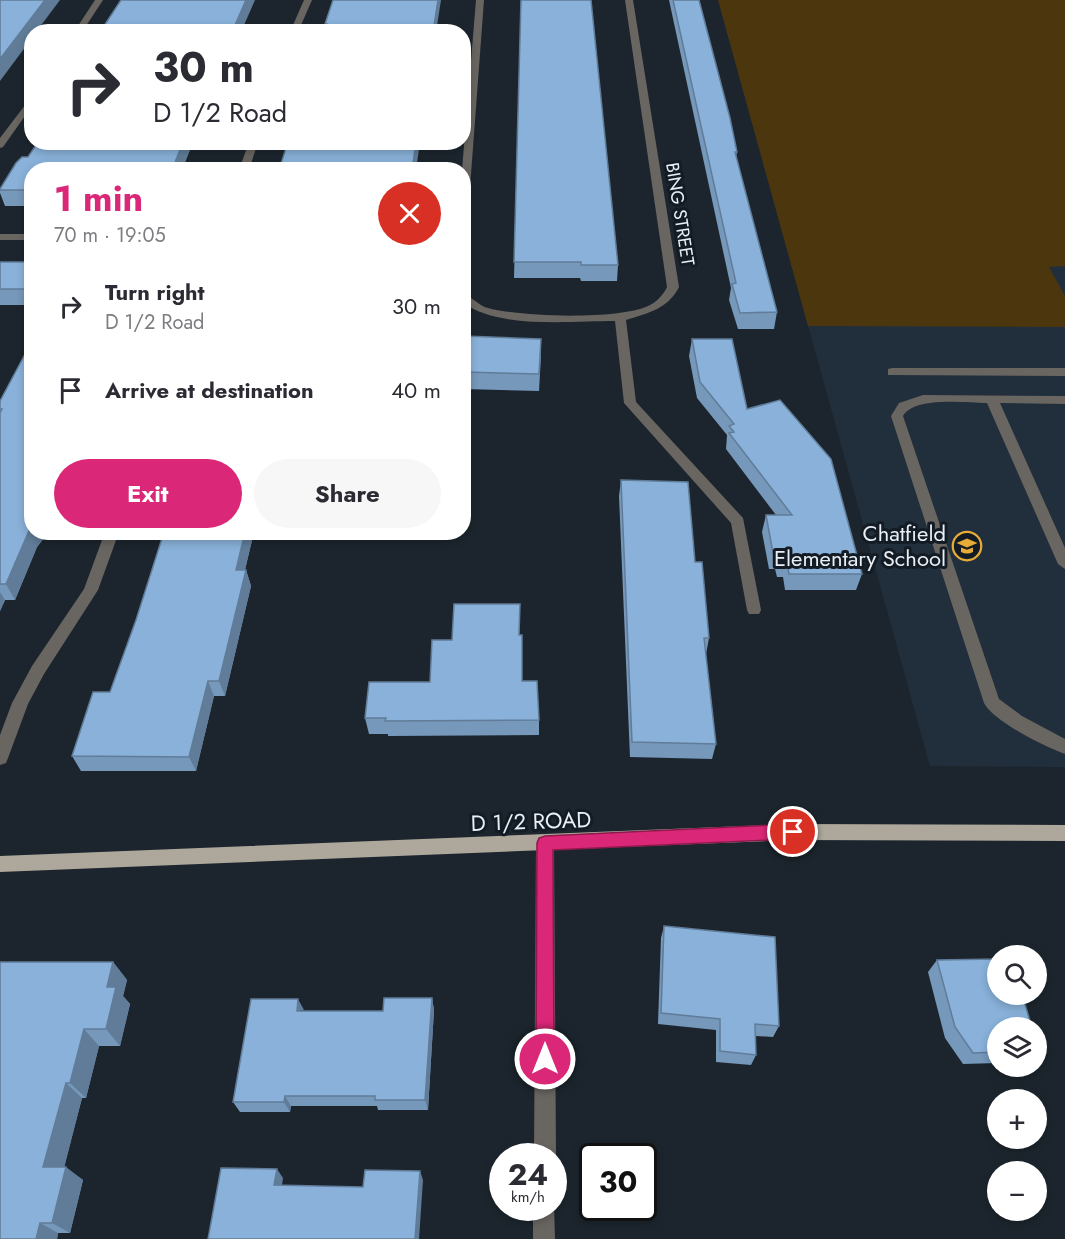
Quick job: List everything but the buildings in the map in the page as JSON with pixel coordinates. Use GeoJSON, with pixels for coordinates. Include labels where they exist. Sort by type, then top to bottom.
{"type":"FeatureCollection","features":[{"type":"Feature","properties":{"kind":"main road","name":"D 1/2 ROAD"},"geometry":{"type":"LineString","coordinates":[[0,864],[793,832],[1065,833]]}},
{"type":"Feature","properties":{"kind":"street"},"geometry":{"type":"LineString","coordinates":[[83,24],[99,0]]}},
{"type":"Feature","properties":{"kind":"street"},"geometry":{"type":"LineString","coordinates":[[297,24],[308,0]]}},
{"type":"Feature","properties":{"kind":"street"},"geometry":{"type":"LineString","coordinates":[[471,113],[480,0]]}},
{"type":"Feature","properties":{"kind":"street","name":"BING STREET"},"geometry":{"type":"LineString","coordinates":[[471,303],[480,310],[510,317],[620,318],[654,308],[669,295],[672,287],[629,0]]}},
{"type":"Feature","properties":{"kind":"street"},"geometry":{"type":"LineString","coordinates":[[0,145],[24,110]]}},
{"type":"Feature","properties":{"kind":"street"},"geometry":{"type":"LineString","coordinates":[[0,237],[24,237]]}},
{"type":"Feature","properties":{"kind":"street"},"geometry":{"type":"LineString","coordinates":[[620,318],[630,403],[738,521],[754,610]]}},
{"type":"Feature","properties":{"kind":"street"},"geometry":{"type":"LineString","coordinates":[[892,372],[1065,372]]}},
{"type":"Feature","properties":{"kind":"street"},"geometry":{"type":"LineString","coordinates":[[1065,400],[923,399],[903,406],[897,416],[992,703],[1016,721],[1065,747]]}},
{"type":"Feature","properties":{"kind":"street"},"geometry":{"type":"LineString","coordinates":[[992,400],[1065,564]]}},
{"type":"Feature","properties":{"kind":"street"},"geometry":{"type":"LineString","coordinates":[[0,758],[20,703],[38,670],[91,590],[109,540]]}},
{"type":"Feature","properties":{"kind":"street"},"geometry":{"type":"LineString","coordinates":[[545,843],[545,1143]]}},
{"type":"Feature","properties":{"kind":"street"},"geometry":{"type":"LineString","coordinates":[[544,1221],[544,1239]]}},
{"type":"Feature","properties":{"kind":"shaded area","name":"Chatfield Elementary School"},"geometry":{"type":"Polygon","coordinates":[[[718,0],[1065,0],[1065,767],[930,766],[718,0]]]}},
{"type":"Feature","properties":{"kind":"shaded area"},"geometry":{"type":"Polygon","coordinates":[[[718,0],[1065,0],[1065,266],[1049,267],[1065,296],[1065,327],[808,326],[718,0]]]}},
{"type":"Feature","properties":{"kind":"place","name":"Chatfield Elementary School"},"geometry":{"type":"Point","coordinates":[967,546]}},
{"type":"Feature","properties":{"kind":"route"},"geometry":{"type":"LineString","coordinates":[[545,1059],[545,843],[793,832]]}}]}
